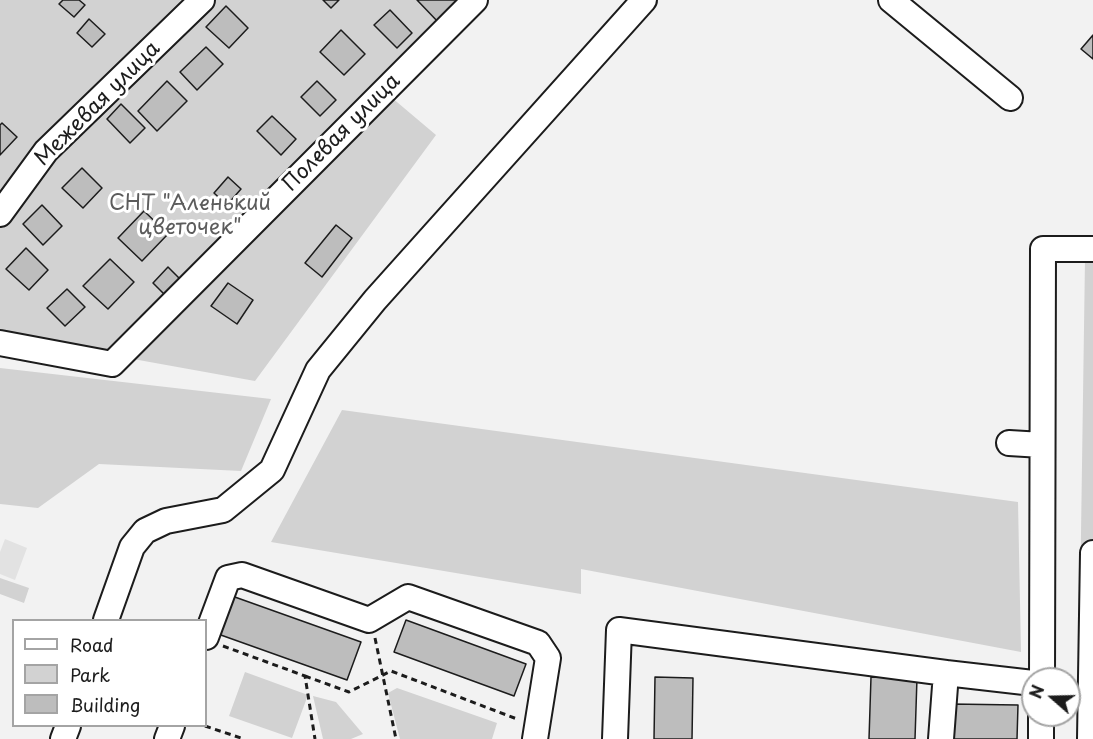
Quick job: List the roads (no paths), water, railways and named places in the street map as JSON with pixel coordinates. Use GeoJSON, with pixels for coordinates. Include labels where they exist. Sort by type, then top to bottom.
{"type":"FeatureCollection","features":[{"type":"Feature","properties":{"kind":"street","name":"Межевая улица"},"geometry":{"type":"LineString","coordinates":[[0,214],[46,151],[202,0]]}},
{"type":"Feature","properties":{"kind":"street","name":"Полевая улица"},"geometry":{"type":"LineString","coordinates":[[0,343],[112,364],[475,0]]}},
{"type":"Feature","properties":{"kind":"street"},"geometry":{"type":"LineString","coordinates":[[107,619],[132,547],[145,531],[166,521],[223,510],[272,470],[318,370],[375,300],[644,0]]}},
{"type":"Feature","properties":{"kind":"street"},"geometry":{"type":"LineString","coordinates":[[891,0],[1010,98]]}},
{"type":"Feature","properties":{"kind":"street"},"geometry":{"type":"LineString","coordinates":[[1042,667],[1042,445],[1035,244],[1093,249]]}},
{"type":"Feature","properties":{"kind":"street"},"geometry":{"type":"LineString","coordinates":[[1009,443],[1042,445]]}},
{"type":"Feature","properties":{"kind":"street"},"geometry":{"type":"LineString","coordinates":[[1091,728],[1093,553]]}},
{"type":"Feature","properties":{"kind":"street"},"geometry":{"type":"LineString","coordinates":[[214,642],[228,578],[242,575],[369,620],[408,597],[538,643],[548,658],[531,731]]}},
{"type":"Feature","properties":{"kind":"street"},"geometry":{"type":"LineString","coordinates":[[615,739],[619,630],[1021,682]]}},
{"type":"Feature","properties":{"kind":"street"},"geometry":{"type":"LineString","coordinates":[[941,739],[946,673]]}},
{"type":"Feature","properties":{"kind":"park label","name":"СНТ \"Аленький цветочек\""},"geometry":{"type":"Point","coordinates":[190,216]}}]}
